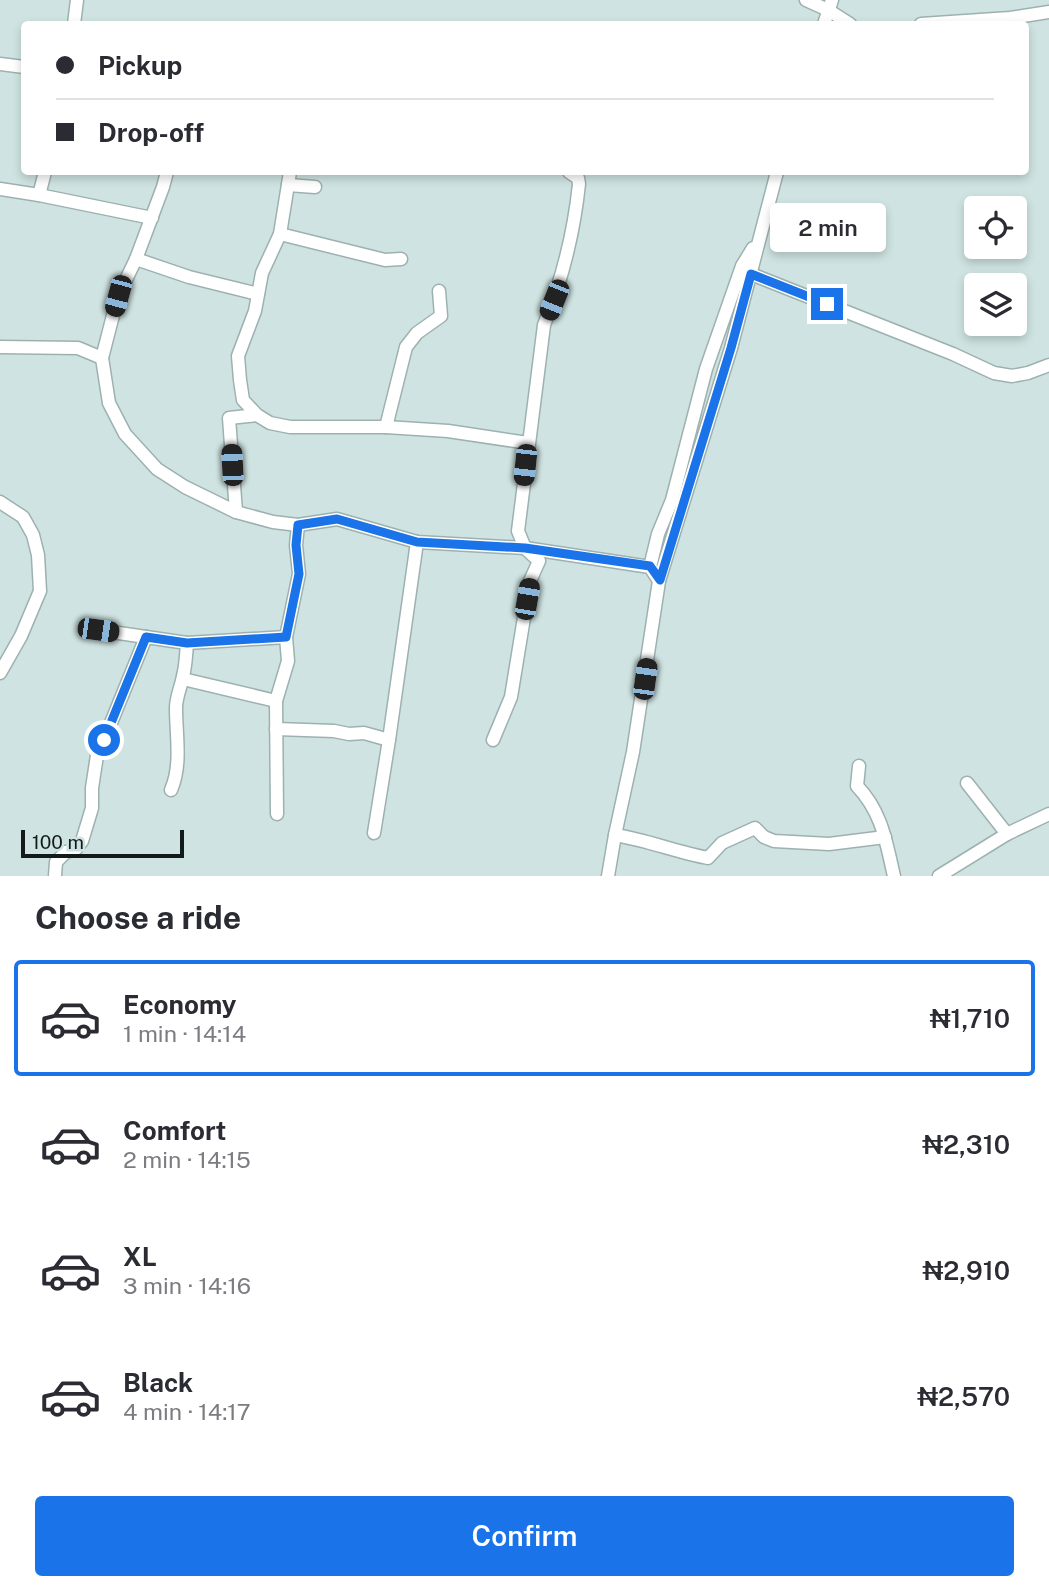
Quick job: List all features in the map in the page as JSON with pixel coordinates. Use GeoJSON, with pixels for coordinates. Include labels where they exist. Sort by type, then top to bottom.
{"type":"FeatureCollection","features":[{"type":"Feature","properties":{"kind":"street"},"geometry":{"type":"LineString","coordinates":[[74,21],[76,0]]}},
{"type":"Feature","properties":{"kind":"street"},"geometry":{"type":"LineString","coordinates":[[806,0],[830,5],[847,21]]}},
{"type":"Feature","properties":{"kind":"street"},"geometry":{"type":"LineString","coordinates":[[966,21],[1049,12]]}},
{"type":"Feature","properties":{"kind":"street"},"geometry":{"type":"LineString","coordinates":[[0,65],[21,67]]}},
{"type":"Feature","properties":{"kind":"street"},"geometry":{"type":"LineString","coordinates":[[39,195],[44,175]]}},
{"type":"Feature","properties":{"kind":"street"},"geometry":{"type":"LineString","coordinates":[[166,175],[136,260],[118,296],[102,358],[109,403],[125,434],[157,469],[185,487],[236,512],[273,522],[298,525],[337,519],[417,542],[525,548],[650,566],[660,580]]}},
{"type":"Feature","properties":{"kind":"street"},"geometry":{"type":"LineString","coordinates":[[290,175],[280,234],[262,273],[255,311],[238,356],[243,400],[257,415],[270,423],[289,428],[386,427],[448,431],[528,443]]}},
{"type":"Feature","properties":{"kind":"street"},"geometry":{"type":"LineString","coordinates":[[493,740],[511,697],[530,581],[539,561],[525,548],[518,531],[544,325],[554,300],[575,220],[579,184],[578,178],[574,175]]}},
{"type":"Feature","properties":{"kind":"street"},"geometry":{"type":"LineString","coordinates":[[608,876],[633,752],[660,580],[727,361],[776,175]]}},
{"type":"Feature","properties":{"kind":"street"},"geometry":{"type":"LineString","coordinates":[[288,185],[315,187]]}},
{"type":"Feature","properties":{"kind":"street"},"geometry":{"type":"LineString","coordinates":[[0,189],[152,218]]}},
{"type":"Feature","properties":{"kind":"street"},"geometry":{"type":"LineString","coordinates":[[280,234],[385,260],[401,259]]}},
{"type":"Feature","properties":{"kind":"street"},"geometry":{"type":"LineString","coordinates":[[650,566],[657,534],[672,500],[706,369],[742,266],[758,241]]}},
{"type":"Feature","properties":{"kind":"street"},"geometry":{"type":"LineString","coordinates":[[136,260],[188,277],[258,294]]}},
{"type":"Feature","properties":{"kind":"street"},"geometry":{"type":"LineString","coordinates":[[751,274],[953,354],[994,373],[1012,376],[1049,365]]}},
{"type":"Feature","properties":{"kind":"street"},"geometry":{"type":"LineString","coordinates":[[386,427],[406,347],[417,333],[441,316],[439,292]]}},
{"type":"Feature","properties":{"kind":"street"},"geometry":{"type":"LineString","coordinates":[[0,347],[78,348],[102,358]]}},
{"type":"Feature","properties":{"kind":"street"},"geometry":{"type":"LineString","coordinates":[[236,512],[229,418],[257,415]]}},
{"type":"Feature","properties":{"kind":"street"},"geometry":{"type":"LineString","coordinates":[[0,502],[23,517],[33,535],[38,555],[40,591],[21,636],[0,673]]}},
{"type":"Feature","properties":{"kind":"street"},"geometry":{"type":"LineString","coordinates":[[276,814],[276,701],[288,661],[286,637],[299,574],[296,545],[298,525]]}},
{"type":"Feature","properties":{"kind":"street"},"geometry":{"type":"LineString","coordinates":[[374,833],[390,740],[417,542]]}},
{"type":"Feature","properties":{"kind":"street"},"geometry":{"type":"LineString","coordinates":[[98,630],[187,643],[286,637]]}},
{"type":"Feature","properties":{"kind":"street"},"geometry":{"type":"LineString","coordinates":[[55,876],[56,862],[66,852],[76,849],[82,841],[92,808],[97,748],[104,740],[146,637]]}},
{"type":"Feature","properties":{"kind":"street"},"geometry":{"type":"LineString","coordinates":[[171,790],[176,778],[176,707],[183,679],[187,643]]}},
{"type":"Feature","properties":{"kind":"street"},"geometry":{"type":"LineString","coordinates":[[183,679],[276,701]]}},
{"type":"Feature","properties":{"kind":"street"},"geometry":{"type":"LineString","coordinates":[[276,729],[364,733],[390,740]]}},
{"type":"Feature","properties":{"kind":"street"},"geometry":{"type":"LineString","coordinates":[[859,766],[857,786],[868,797],[877,813],[894,876]]}},
{"type":"Feature","properties":{"kind":"street"},"geometry":{"type":"LineString","coordinates":[[967,783],[1007,834]]}},
{"type":"Feature","properties":{"kind":"street"},"geometry":{"type":"LineString","coordinates":[[939,876],[1007,834],[1049,814]]}},
{"type":"Feature","properties":{"kind":"street"},"geometry":{"type":"LineString","coordinates":[[615,835],[640,839],[708,858],[722,843],[755,828],[774,841],[829,844],[885,837]]}},
{"type":"Feature","properties":{"kind":"route"},"geometry":{"type":"LineString","coordinates":[[104,740],[146,637],[187,643],[286,637],[299,574],[296,545],[298,525],[337,519],[417,542],[525,548],[650,566],[660,580],[751,274],[827,304]]}}]}
